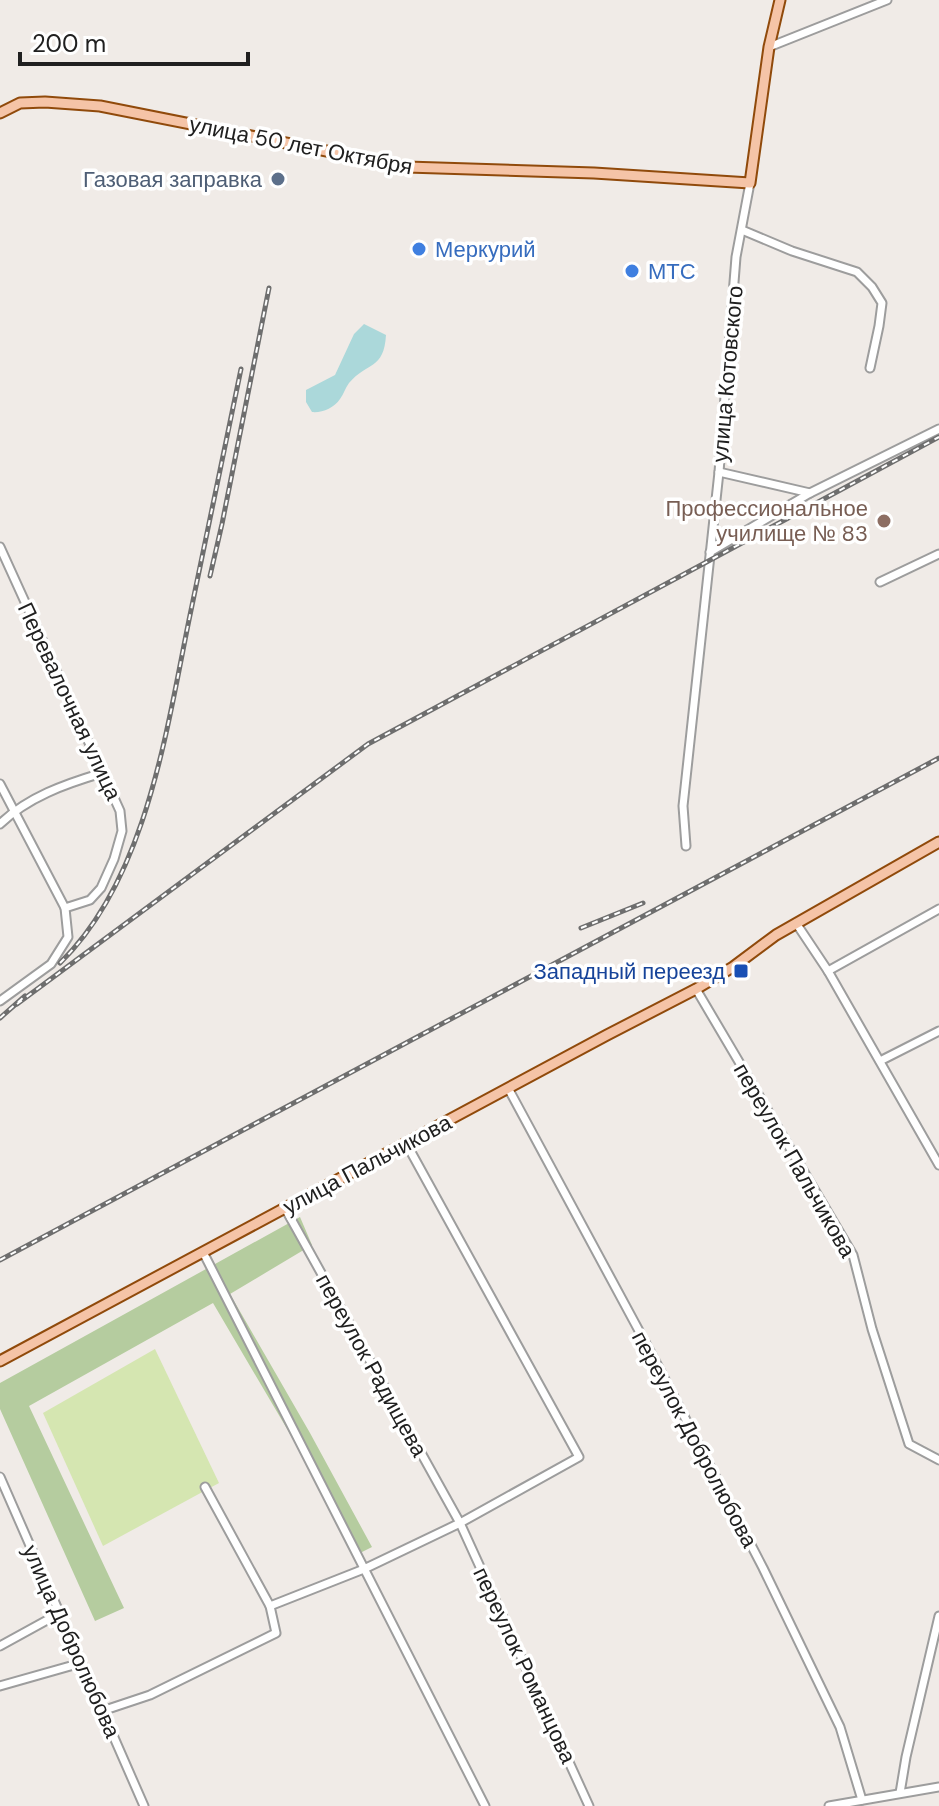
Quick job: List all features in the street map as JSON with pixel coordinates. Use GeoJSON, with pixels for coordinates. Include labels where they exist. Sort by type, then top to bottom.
{"type":"FeatureCollection","features":[{"type":"Feature","properties":{"kind":"main road","name":"улица Котовского"},"geometry":{"type":"LineString","coordinates":[[750,183],[769,47],[780,0]]}},
{"type":"Feature","properties":{"kind":"main road","name":"улица 50 лет Октября"},"geometry":{"type":"LineString","coordinates":[[0,113],[20,103],[100,106],[407,167],[594,173],[750,183]]}},
{"type":"Feature","properties":{"kind":"main road","name":"улица Пальчикова"},"geometry":{"type":"LineString","coordinates":[[0,1361],[696,989],[796,923],[939,842]]}},
{"type":"Feature","properties":{"kind":"street"},"geometry":{"type":"LineString","coordinates":[[769,47],[887,0]]}},
{"type":"Feature","properties":{"kind":"street","name":"улица Котовского"},"geometry":{"type":"LineString","coordinates":[[686,846],[683,806],[719,472],[736,257],[750,183]]}},
{"type":"Feature","properties":{"kind":"street"},"geometry":{"type":"LineString","coordinates":[[742,230],[792,251],[857,272],[872,287],[882,303],[870,368]]}},
{"type":"Feature","properties":{"kind":"street"},"geometry":{"type":"LineString","coordinates":[[710,552],[810,493],[939,429]]}},
{"type":"Feature","properties":{"kind":"street"},"geometry":{"type":"LineString","coordinates":[[719,472],[810,493]]}},
{"type":"Feature","properties":{"kind":"street","name":"Перевалочная улица"},"geometry":{"type":"LineString","coordinates":[[0,547],[120,811],[122,831],[101,888],[90,900],[65,908]]}},
{"type":"Feature","properties":{"kind":"street"},"geometry":{"type":"LineString","coordinates":[[880,582],[939,554]]}},
{"type":"Feature","properties":{"kind":"street"},"geometry":{"type":"LineString","coordinates":[[0,824],[14,810],[55,789],[102,773]]}},
{"type":"Feature","properties":{"kind":"street"},"geometry":{"type":"LineString","coordinates":[[0,784],[65,908],[68,937],[51,964],[0,1001]]}},
{"type":"Feature","properties":{"kind":"street"},"geometry":{"type":"LineString","coordinates":[[828,971],[939,909]]}},
{"type":"Feature","properties":{"kind":"street"},"geometry":{"type":"LineString","coordinates":[[796,923],[828,971],[939,1165]]}},
{"type":"Feature","properties":{"kind":"street","name":"переулок Пальчикова"},"geometry":{"type":"LineString","coordinates":[[696,989],[853,1255],[872,1329],[909,1444],[939,1460]]}},
{"type":"Feature","properties":{"kind":"street"},"geometry":{"type":"LineString","coordinates":[[880,1061],[939,1031]]}},
{"type":"Feature","properties":{"kind":"street","name":"переулок Добролюбова"},"geometry":{"type":"LineString","coordinates":[[508,1088],[763,1568],[840,1727],[862,1800]]}},
{"type":"Feature","properties":{"kind":"street"},"geometry":{"type":"LineString","coordinates":[[270,1606],[364,1569],[460,1523],[579,1457],[406,1143]]}},
{"type":"Feature","properties":{"kind":"street","name":"переулок Радищева"},"geometry":{"type":"LineString","coordinates":[[285,1208],[460,1523]]}},
{"type":"Feature","properties":{"kind":"street"},"geometry":{"type":"LineString","coordinates":[[203,1252],[485,1806]]}},
{"type":"Feature","properties":{"kind":"street","name":"улица Добролюбова"},"geometry":{"type":"LineString","coordinates":[[0,1477],[144,1806]]}},
{"type":"Feature","properties":{"kind":"street"},"geometry":{"type":"LineString","coordinates":[[102,1711],[150,1695],[276,1633],[270,1606],[205,1487]]}},
{"type":"Feature","properties":{"kind":"street","name":"переулок Романцова"},"geometry":{"type":"LineString","coordinates":[[460,1523],[589,1806]]}},
{"type":"Feature","properties":{"kind":"street"},"geometry":{"type":"LineString","coordinates":[[0,1646],[60,1613]]}},
{"type":"Feature","properties":{"kind":"street"},"geometry":{"type":"LineString","coordinates":[[900,1793],[939,1616]]}},
{"type":"Feature","properties":{"kind":"street"},"geometry":{"type":"LineString","coordinates":[[0,1686],[81,1663]]}},
{"type":"Feature","properties":{"kind":"street"},"geometry":{"type":"LineString","coordinates":[[829,1806],[939,1787]]}},
{"type":"Feature","properties":{"kind":"green space"},"geometry":{"type":"Polygon","coordinates":[[[300,1217],[312,1245],[230,1294],[372,1547],[360,1553],[213,1303],[29,1406],[124,1608],[95,1621],[0,1409],[0,1383],[300,1217]]]}},
{"type":"Feature","properties":{"kind":"green space"},"geometry":{"type":"Polygon","coordinates":[[[155,1349],[219,1483],[103,1546],[43,1413],[155,1349]]]}},
{"type":"Feature","properties":{"kind":"water"},"geometry":{"type":"Polygon","coordinates":[[[364,324],[386,335],[382,354],[349,383],[334,405],[324,411],[312,412],[306,402],[306,390],[335,375],[354,334],[364,324]]]}},
{"type":"Feature","properties":{"kind":"railway"},"geometry":{"type":"LineString","coordinates":[[210,576],[269,288]]}},
{"type":"Feature","properties":{"kind":"railway"},"geometry":{"type":"LineString","coordinates":[[60,963],[89,929],[113,890],[133,847],[148,802],[161,756],[241,369]]}},
{"type":"Feature","properties":{"kind":"railway"},"geometry":{"type":"LineString","coordinates":[[17,1004],[368,744],[939,437]]}},
{"type":"Feature","properties":{"kind":"railway"},"geometry":{"type":"LineString","coordinates":[[0,1260],[939,758]]}},
{"type":"Feature","properties":{"kind":"railway"},"geometry":{"type":"LineString","coordinates":[[581,928],[643,903]]}},
{"type":"Feature","properties":{"kind":"railway"},"geometry":{"type":"LineString","coordinates":[[0,1018],[25,996]]}},
{"type":"Feature","properties":{"kind":"place","name":"Газовая заправка"},"geometry":{"type":"Point","coordinates":[278,179]}},
{"type":"Feature","properties":{"kind":"place","name":"Меркурий"},"geometry":{"type":"Point","coordinates":[419,249]}},
{"type":"Feature","properties":{"kind":"place","name":"МТС"},"geometry":{"type":"Point","coordinates":[632,271]}},
{"type":"Feature","properties":{"kind":"place","name":"Профессиональное училище № 83"},"geometry":{"type":"Point","coordinates":[884,521]}},
{"type":"Feature","properties":{"kind":"place","name":"Западный переезд"},"geometry":{"type":"Point","coordinates":[741,971]}}]}
